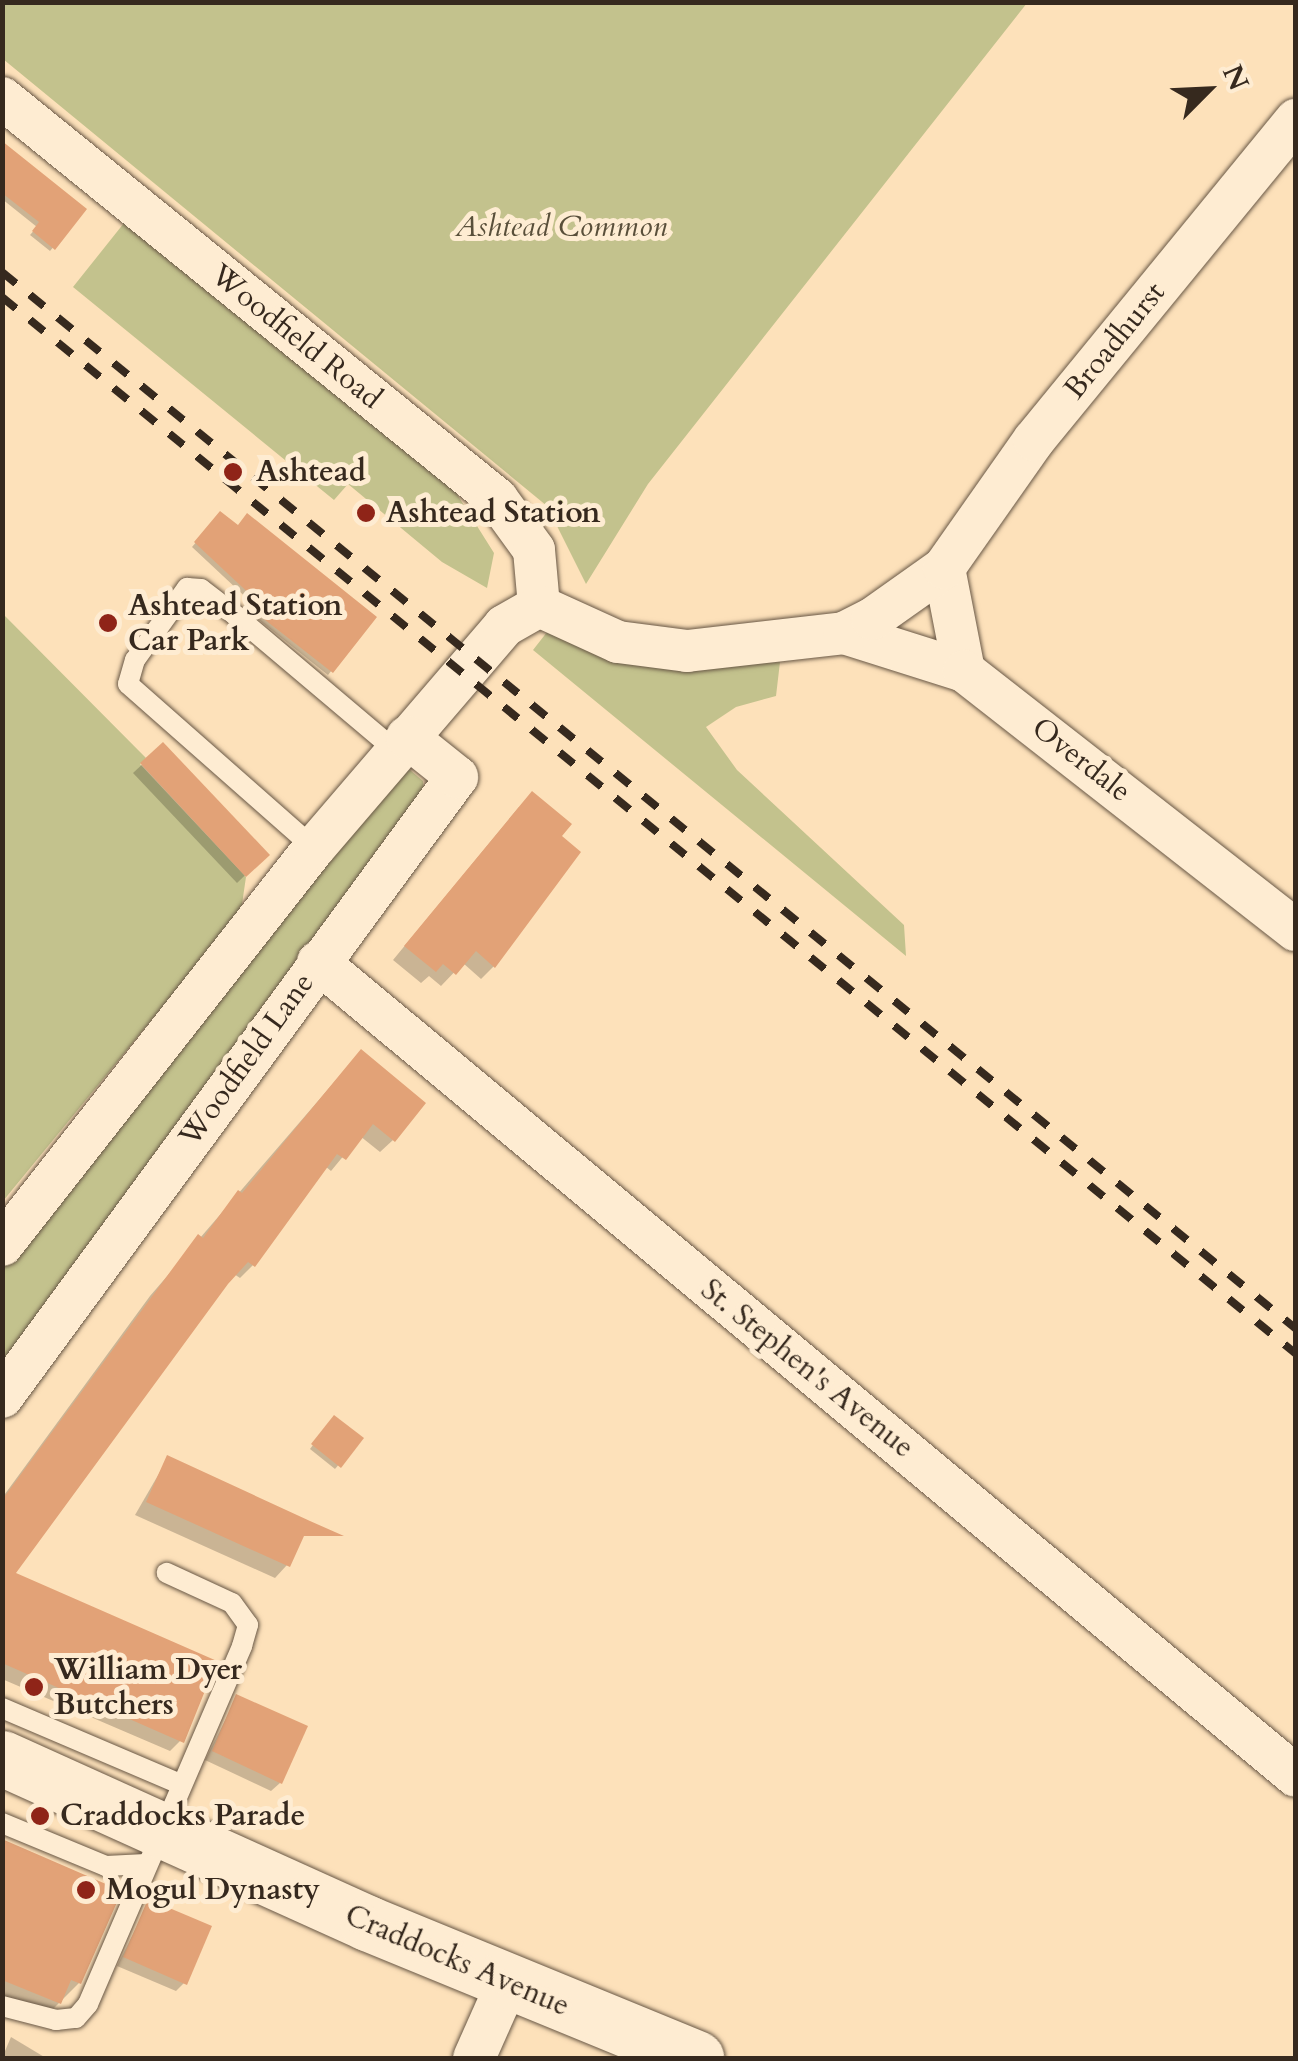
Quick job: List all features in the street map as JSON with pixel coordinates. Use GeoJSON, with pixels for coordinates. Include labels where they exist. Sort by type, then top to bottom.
{"type":"FeatureCollection","features":[{"type":"Feature","properties":{"kind":"street","name":"Woodfield Road"},"geometry":{"type":"LineString","coordinates":[[2,98],[497,499],[534,550],[539,606]]}},
{"type":"Feature","properties":{"kind":"street","name":"Broadhurst"},"geometry":{"type":"LineString","coordinates":[[539,606],[618,642],[687,651],[844,633],[944,568],[1034,440],[1296,120]]}},
{"type":"Feature","properties":{"kind":"street"},"geometry":{"type":"LineString","coordinates":[[944,568],[964,670]]}},
{"type":"Feature","properties":{"kind":"street"},"geometry":{"type":"LineString","coordinates":[[2,1245],[314,848],[401,744],[504,626],[539,606]]}},
{"type":"Feature","properties":{"kind":"street","name":"Overdale"},"geometry":{"type":"LineString","coordinates":[[844,633],[964,670],[1296,930]]}},
{"type":"Feature","properties":{"kind":"street","name":"Woodfield Lane"},"geometry":{"type":"LineString","coordinates":[[2,1397],[456,777],[401,744]]}},
{"type":"Feature","properties":{"kind":"street","name":"St. Stephen's Avenue"},"geometry":{"type":"LineString","coordinates":[[318,962],[1296,1776]]}},
{"type":"Feature","properties":{"kind":"street","name":"Craddocks Avenue"},"geometry":{"type":"LineString","coordinates":[[2,1758],[162,1825],[506,1984],[696,2058]]}},
{"type":"Feature","properties":{"kind":"street"},"geometry":{"type":"LineString","coordinates":[[474,2058],[506,1984]]}},
{"type":"Feature","properties":{"kind":"lane"},"geometry":{"type":"LineString","coordinates":[[314,848],[128,684],[135,660],[188,588],[201,589],[401,744]]}},
{"type":"Feature","properties":{"kind":"lane"},"geometry":{"type":"LineString","coordinates":[[2,2006],[56,2020],[76,2018],[248,1625],[232,1603],[167,1573]]}},
{"type":"Feature","properties":{"kind":"lane"},"geometry":{"type":"LineString","coordinates":[[2,1708],[162,1825]]}},
{"type":"Feature","properties":{"kind":"lane"},"geometry":{"type":"LineString","coordinates":[[2,1823],[106,1866],[162,1825]]}},
{"type":"Feature","properties":{"kind":"green space","name":"Ashtead Common"},"geometry":{"type":"Polygon","coordinates":[[[2,3],[1027,3],[648,484],[586,584],[547,506],[3,59],[2,3]]]}},
{"type":"Feature","properties":{"kind":"green space"},"geometry":{"type":"Polygon","coordinates":[[[128,218],[455,491],[494,553],[487,588],[442,562],[348,484],[334,500],[73,287],[128,218]]]}},
{"type":"Feature","properties":{"kind":"green space"},"geometry":{"type":"Polygon","coordinates":[[[3,614],[146,758],[140,764],[246,877],[241,911],[3,1201],[3,614]]]}},
{"type":"Feature","properties":{"kind":"green space"},"geometry":{"type":"Polygon","coordinates":[[[551,627],[658,668],[780,662],[776,696],[736,707],[706,727],[737,770],[904,925],[906,956],[533,650],[551,627]]]}},
{"type":"Feature","properties":{"kind":"green space"},"geometry":{"type":"Polygon","coordinates":[[[410,770],[423,781],[424,795],[3,1366],[3,1256],[396,774],[410,770]]]}},
{"type":"Feature","properties":{"kind":"building"},"geometry":{"type":"Polygon","coordinates":[[[2,141],[87,209],[55,250],[32,231],[39,222],[2,193],[2,141]]]}},
{"type":"Feature","properties":{"kind":"building"},"geometry":{"type":"Polygon","coordinates":[[[220,511],[238,525],[247,513],[377,617],[333,673],[250,608],[256,600],[194,542],[220,511]]]}},
{"type":"Feature","properties":{"kind":"building"},"geometry":{"type":"Polygon","coordinates":[[[163,742],[270,855],[246,877],[140,763],[163,742]]]}},
{"type":"Feature","properties":{"kind":"building"},"geometry":{"type":"Polygon","coordinates":[[[532,791],[572,824],[562,836],[581,852],[495,968],[476,951],[456,975],[443,964],[436,972],[404,946],[532,791]]]}},
{"type":"Feature","properties":{"kind":"building"},"geometry":{"type":"Polygon","coordinates":[[[361,1049],[426,1103],[395,1142],[373,1124],[346,1160],[337,1154],[255,1267],[248,1262],[228,1284],[16,1573],[217,1661],[184,1743],[2,1663],[2,1500],[198,1234],[203,1238],[238,1190],[242,1193],[361,1049]]]}},
{"type":"Feature","properties":{"kind":"building"},"geometry":{"type":"Polygon","coordinates":[[[334,1415],[364,1438],[341,1468],[311,1444],[334,1415]]]}},
{"type":"Feature","properties":{"kind":"building"},"geometry":{"type":"Polygon","coordinates":[[[167,1455],[344,1536],[304,1536],[290,1567],[146,1502],[167,1455]]]}},
{"type":"Feature","properties":{"kind":"building"},"geometry":{"type":"Polygon","coordinates":[[[236,1694],[308,1726],[282,1784],[212,1751],[236,1694]]]}},
{"type":"Feature","properties":{"kind":"building"},"geometry":{"type":"Polygon","coordinates":[[[2,1839],[122,1891],[81,1984],[71,1980],[61,2004],[2,1980],[2,1839]]]}},
{"type":"Feature","properties":{"kind":"building"},"geometry":{"type":"Polygon","coordinates":[[[148,1899],[212,1926],[187,1985],[123,1957],[148,1899]]]}},
{"type":"Feature","properties":{"kind":"railway"},"geometry":{"type":"LineString","coordinates":[[2,272],[1296,1329]]}},
{"type":"Feature","properties":{"kind":"railway"},"geometry":{"type":"LineString","coordinates":[[2,297],[1296,1354]]}},
{"type":"Feature","properties":{"kind":"place","name":"Ashtead"},"geometry":{"type":"Point","coordinates":[233,472]}},
{"type":"Feature","properties":{"kind":"place","name":"Ashtead Station"},"geometry":{"type":"Point","coordinates":[366,513]}},
{"type":"Feature","properties":{"kind":"place","name":"Ashtead Station Car Park"},"geometry":{"type":"Point","coordinates":[108,623]}},
{"type":"Feature","properties":{"kind":"place","name":"William Dyer Butchers"},"geometry":{"type":"Point","coordinates":[34,1687]}},
{"type":"Feature","properties":{"kind":"place","name":"Craddocks Parade"},"geometry":{"type":"Point","coordinates":[40,1816]}},
{"type":"Feature","properties":{"kind":"place","name":"Mogul Dynasty"},"geometry":{"type":"Point","coordinates":[86,1890]}}]}
